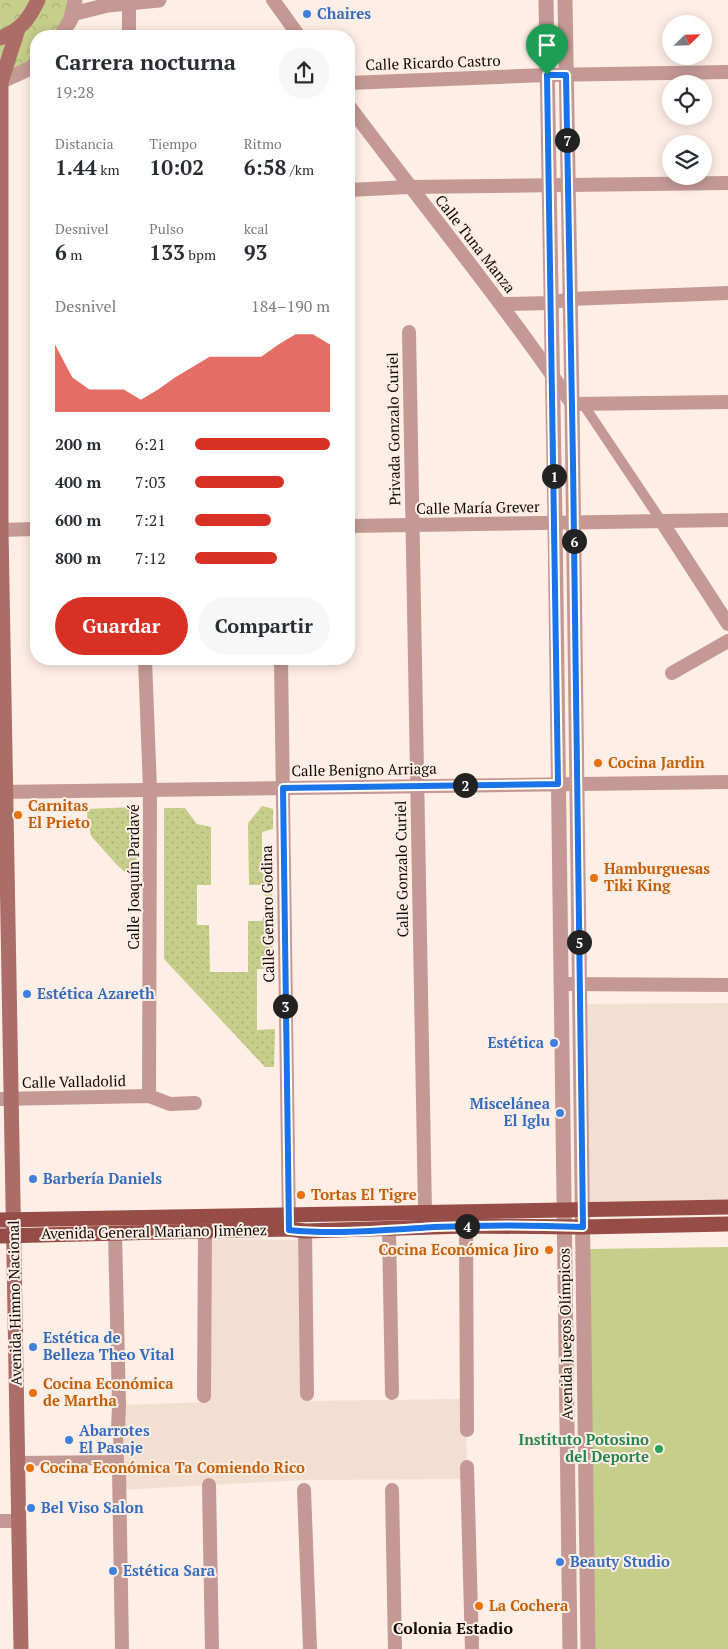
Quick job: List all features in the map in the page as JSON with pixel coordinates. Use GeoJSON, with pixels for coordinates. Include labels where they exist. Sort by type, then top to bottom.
{"type":"FeatureCollection","features":[{"type":"Feature","properties":{"kind":"main road"},"geometry":{"type":"LineString","coordinates":[[0,38],[18,29],[30,16],[38,0]]}},
{"type":"Feature","properties":{"kind":"main road","name":"Avenida Himno Nacional"},"geometry":{"type":"LineString","coordinates":[[18,29],[1,82],[1,530],[7,1236],[18,1461],[21,1649]]}},
{"type":"Feature","properties":{"kind":"main road","name":"Avenida General Mariano Jiménez"},"geometry":{"type":"LineString","coordinates":[[7,1236],[205,1232],[288,1222],[425,1212],[728,1207]]}},
{"type":"Feature","properties":{"kind":"main road","name":"Avenida General Mariano Jiménez"},"geometry":{"type":"LineString","coordinates":[[7,1220],[288,1222],[305,1231],[389,1230],[466,1226],[583,1227],[728,1224]]}},
{"type":"Feature","properties":{"kind":"street"},"geometry":{"type":"LineString","coordinates":[[65,30],[71,19],[73,7],[159,0]]}},
{"type":"Feature","properties":{"kind":"street"},"geometry":{"type":"LineString","coordinates":[[273,0],[294,30]]}},
{"type":"Feature","properties":{"kind":"street","name":"Avenida Juegos Olímpicos"},"geometry":{"type":"LineString","coordinates":[[546,0],[570,1649]]}},
{"type":"Feature","properties":{"kind":"street","name":"Avenida Juegos Olímpicos"},"geometry":{"type":"LineString","coordinates":[[565,0],[570,300],[578,404],[574,523],[588,1649]]}},
{"type":"Feature","properties":{"kind":"street"},"geometry":{"type":"LineString","coordinates":[[129,3],[129,30]]}},
{"type":"Feature","properties":{"kind":"street"},"geometry":{"type":"LineString","coordinates":[[1,82],[30,68]]}},
{"type":"Feature","properties":{"kind":"street","name":"Calle Ricardo Castro"},"geometry":{"type":"LineString","coordinates":[[355,83],[547,75],[728,72]]}},
{"type":"Feature","properties":{"kind":"street","name":"Calle Tuna Manza"},"geometry":{"type":"LineString","coordinates":[[355,114],[409,187],[502,304],[552,374],[578,404]]}},
{"type":"Feature","properties":{"kind":"street"},"geometry":{"type":"LineString","coordinates":[[355,190],[409,187],[728,183]]}},
{"type":"Feature","properties":{"kind":"street"},"geometry":{"type":"LineString","coordinates":[[502,304],[728,293]]}},
{"type":"Feature","properties":{"kind":"street","name":"Privada Gonzalo Curiel"},"geometry":{"type":"LineString","coordinates":[[409,332],[412,525]]}},
{"type":"Feature","properties":{"kind":"street"},"geometry":{"type":"LineString","coordinates":[[578,404],[728,402]]}},
{"type":"Feature","properties":{"kind":"street"},"geometry":{"type":"LineString","coordinates":[[578,404],[662,522],[728,624]]}},
{"type":"Feature","properties":{"kind":"street","name":"Calle María Grever"},"geometry":{"type":"LineString","coordinates":[[355,526],[728,520]]}},
{"type":"Feature","properties":{"kind":"street","name":"Calle Gonzalo Curiel"},"geometry":{"type":"LineString","coordinates":[[412,525],[425,1212]]}},
{"type":"Feature","properties":{"kind":"street"},"geometry":{"type":"LineString","coordinates":[[1,530],[30,529]]}},
{"type":"Feature","properties":{"kind":"street"},"geometry":{"type":"LineString","coordinates":[[672,673],[728,640]]}},
{"type":"Feature","properties":{"kind":"street","name":"Calle Joaquín Pardavé"},"geometry":{"type":"LineString","coordinates":[[145,665],[150,790],[149,1096]]}},
{"type":"Feature","properties":{"kind":"street","name":"Calle Genaro Godina"},"geometry":{"type":"LineString","coordinates":[[281,665],[288,1222]]}},
{"type":"Feature","properties":{"kind":"street","name":"Calle Benigno Arriaga"},"geometry":{"type":"LineString","coordinates":[[3,792],[728,782]]}},
{"type":"Feature","properties":{"kind":"street"},"geometry":{"type":"LineString","coordinates":[[561,984],[728,984]]}},
{"type":"Feature","properties":{"kind":"street","name":"Calle Valladolid"},"geometry":{"type":"LineString","coordinates":[[5,1099],[149,1096],[170,1104],[195,1103]]}},
{"type":"Feature","properties":{"kind":"street"},"geometry":{"type":"LineString","coordinates":[[466,1226],[467,1430]]}},
{"type":"Feature","properties":{"kind":"street"},"geometry":{"type":"LineString","coordinates":[[389,1230],[392,1393]]}},
{"type":"Feature","properties":{"kind":"street"},"geometry":{"type":"LineString","coordinates":[[305,1231],[307,1394]]}},
{"type":"Feature","properties":{"kind":"street"},"geometry":{"type":"LineString","coordinates":[[204,1396],[205,1232]]}},
{"type":"Feature","properties":{"kind":"street"},"geometry":{"type":"LineString","coordinates":[[115,1233],[122,1649]]}},
{"type":"Feature","properties":{"kind":"street"},"geometry":{"type":"LineString","coordinates":[[18,1461],[119,1465]]}},
{"type":"Feature","properties":{"kind":"street"},"geometry":{"type":"LineString","coordinates":[[467,1467],[472,1649]]}},
{"type":"Feature","properties":{"kind":"street"},"geometry":{"type":"LineString","coordinates":[[209,1485],[212,1649]]}},
{"type":"Feature","properties":{"kind":"street"},"geometry":{"type":"LineString","coordinates":[[304,1490],[310,1649]]}},
{"type":"Feature","properties":{"kind":"street"},"geometry":{"type":"LineString","coordinates":[[392,1490],[395,1649]]}},
{"type":"Feature","properties":{"kind":"street"},"geometry":{"type":"LineString","coordinates":[[0,1521],[19,1520]]}},
{"type":"Feature","properties":{"kind":"shaded area"},"geometry":{"type":"Polygon","coordinates":[[[728,1003],[728,1200],[587,1202],[584,1004],[728,1003]]]}},
{"type":"Feature","properties":{"kind":"shaded area"},"geometry":{"type":"Polygon","coordinates":[[[210,1239],[298,1240],[303,1401],[466,1399],[467,1479],[303,1480],[119,1490],[119,1405],[209,1402],[210,1239]]]}},
{"type":"Feature","properties":{"kind":"green space"},"geometry":{"type":"Polygon","coordinates":[[[0,0],[75,0],[63,30],[30,30],[30,66],[0,81],[0,0]]]}},
{"type":"Feature","properties":{"kind":"green space"},"geometry":{"type":"Polygon","coordinates":[[[262,806],[273,809],[273,829],[262,832],[262,874],[272,874],[273,969],[257,969],[257,1030],[275,1029],[274,1067],[265,1067],[164,959],[164,808],[185,808],[197,824],[211,827],[211,885],[197,885],[197,925],[209,925],[210,972],[248,972],[248,921],[262,921],[268,904],[261,885],[249,885],[248,823],[262,806]]]}},
{"type":"Feature","properties":{"kind":"green space"},"geometry":{"type":"Polygon","coordinates":[[[136,807],[136,882],[117,865],[91,836],[86,809],[136,807]]]}},
{"type":"Feature","properties":{"kind":"green space","name":"Instituto Potosino del Deporte"},"geometry":{"type":"Polygon","coordinates":[[[728,1247],[728,1649],[591,1649],[590,1249],[728,1247]]]}},
{"type":"Feature","properties":{"kind":"place","name":"Chaires"},"geometry":{"type":"Point","coordinates":[307,14]}},
{"type":"Feature","properties":{"kind":"place","name":"Cocina Jardin"},"geometry":{"type":"Point","coordinates":[598,763]}},
{"type":"Feature","properties":{"kind":"place","name":"Carnitas El Prieto"},"geometry":{"type":"Point","coordinates":[18,815]}},
{"type":"Feature","properties":{"kind":"place","name":"Hamburguesas Tiki King"},"geometry":{"type":"Point","coordinates":[594,878]}},
{"type":"Feature","properties":{"kind":"place","name":"Estética Azareth"},"geometry":{"type":"Point","coordinates":[27,994]}},
{"type":"Feature","properties":{"kind":"place","name":"Estética"},"geometry":{"type":"Point","coordinates":[554,1043]}},
{"type":"Feature","properties":{"kind":"place","name":"Miscelánea El Iglu"},"geometry":{"type":"Point","coordinates":[560,1113]}},
{"type":"Feature","properties":{"kind":"place","name":"Barbería Daniels"},"geometry":{"type":"Point","coordinates":[33,1179]}},
{"type":"Feature","properties":{"kind":"place","name":"Tortas El Tigre"},"geometry":{"type":"Point","coordinates":[301,1195]}},
{"type":"Feature","properties":{"kind":"place","name":"Cocina Económica Jiro"},"geometry":{"type":"Point","coordinates":[549,1250]}},
{"type":"Feature","properties":{"kind":"place","name":"Estética de Belleza Theo Vital"},"geometry":{"type":"Point","coordinates":[33,1347]}},
{"type":"Feature","properties":{"kind":"place","name":"Cocina Económica de Martha"},"geometry":{"type":"Point","coordinates":[33,1393]}},
{"type":"Feature","properties":{"kind":"place","name":"Abarrotes El Pasaje"},"geometry":{"type":"Point","coordinates":[69,1440]}},
{"type":"Feature","properties":{"kind":"place","name":"Instituto Potosino del Deporte"},"geometry":{"type":"Point","coordinates":[659,1449]}},
{"type":"Feature","properties":{"kind":"place","name":"Cocina Económica Ta Comiendo Rico"},"geometry":{"type":"Point","coordinates":[30,1468]}},
{"type":"Feature","properties":{"kind":"place","name":"Bel Viso Salon"},"geometry":{"type":"Point","coordinates":[31,1508]}},
{"type":"Feature","properties":{"kind":"place","name":"Beauty Studio"},"geometry":{"type":"Point","coordinates":[560,1562]}},
{"type":"Feature","properties":{"kind":"place","name":"Estética Sara"},"geometry":{"type":"Point","coordinates":[113,1571]}},
{"type":"Feature","properties":{"kind":"place","name":"La Cochera"},"geometry":{"type":"Point","coordinates":[479,1606]}},
{"type":"Feature","properties":{"kind":"district","name":"Colonia Estadio"},"geometry":{"type":"Point","coordinates":[453,1628]}},
{"type":"Feature","properties":{"kind":"route"},"geometry":{"type":"LineString","coordinates":[[547,75],[566,75],[583,1227],[466,1226],[389,1230],[289,1230],[283,788],[558,784],[547,75]]}}]}
